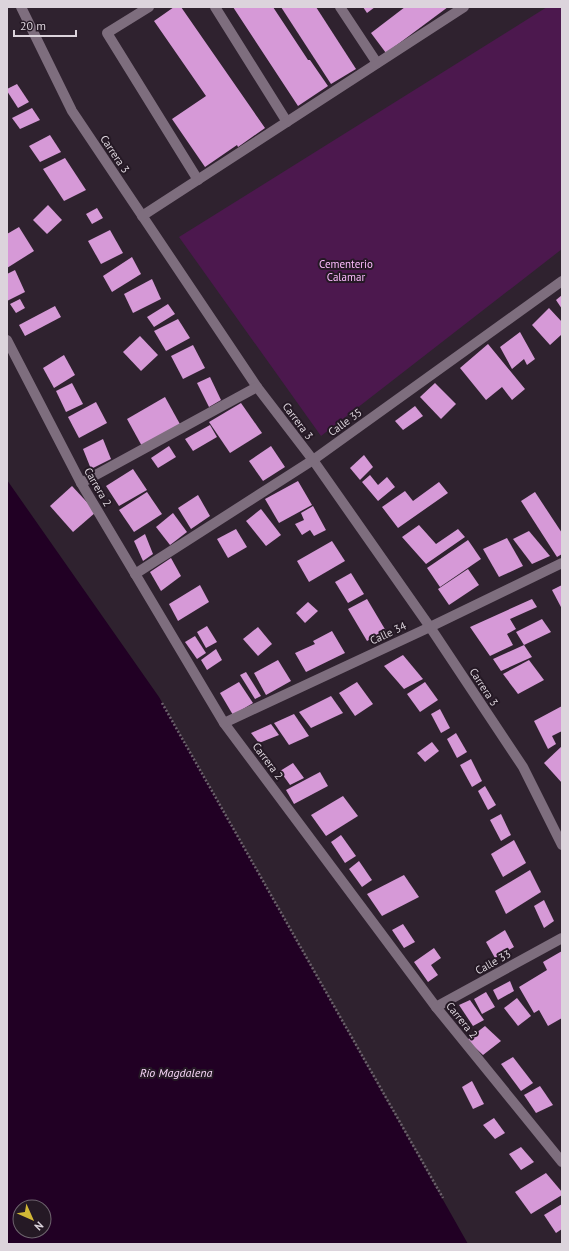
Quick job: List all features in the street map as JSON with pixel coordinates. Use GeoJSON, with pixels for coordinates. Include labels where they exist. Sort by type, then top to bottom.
{"type":"FeatureCollection","features":[{"type":"Feature","properties":{"kind":"street","name":"Carrera 3"},"geometry":{"type":"LineString","coordinates":[[22,7],[72,111],[257,387],[312,460],[430,627],[523,767],[562,844]]}},
{"type":"Feature","properties":{"kind":"street"},"geometry":{"type":"LineString","coordinates":[[149,7],[107,33],[198,180]]}},
{"type":"Feature","properties":{"kind":"street"},"geometry":{"type":"LineString","coordinates":[[215,7],[287,122]]}},
{"type":"Feature","properties":{"kind":"street"},"geometry":{"type":"LineString","coordinates":[[340,7],[377,63]]}},
{"type":"Feature","properties":{"kind":"street"},"geometry":{"type":"LineString","coordinates":[[142,216],[464,7]]}},
{"type":"Feature","properties":{"kind":"street","name":"Calle 35"},"geometry":{"type":"LineString","coordinates":[[135,574],[312,460],[562,281]]}},
{"type":"Feature","properties":{"kind":"street","name":"Carrera 2"},"geometry":{"type":"LineString","coordinates":[[7,340],[81,484],[224,723],[436,1008],[562,1162]]}},
{"type":"Feature","properties":{"kind":"street"},"geometry":{"type":"LineString","coordinates":[[81,484],[257,387]]}},
{"type":"Feature","properties":{"kind":"street","name":"Calle 34"},"geometry":{"type":"LineString","coordinates":[[224,723],[430,627],[562,563]]}},
{"type":"Feature","properties":{"kind":"street","name":"Calle 33"},"geometry":{"type":"LineString","coordinates":[[436,1008],[562,938]]}},
{"type":"Feature","properties":{"kind":"path"},"geometry":{"type":"LineString","coordinates":[[162,703],[443,1198]]}},
{"type":"Feature","properties":{"kind":"green space","name":"Cementerio Calamar"},"geometry":{"type":"Polygon","coordinates":[[[547,7],[562,7],[562,249],[321,436],[179,237],[547,7]]]}},
{"type":"Feature","properties":{"kind":"water","name":"Río Magdalena"},"geometry":{"type":"Polygon","coordinates":[[[7,480],[159,697],[468,1244],[7,1244],[7,480]]]}},
{"type":"Feature","properties":{"kind":"building"},"geometry":{"type":"Polygon","coordinates":[[[174,7],[181,7],[265,128],[238,147],[237,145],[205,167],[172,119],[206,96],[154,21],[174,7]]]}},
{"type":"Feature","properties":{"kind":"building"},"geometry":{"type":"Polygon","coordinates":[[[233,7],[273,7],[308,60],[310,60],[328,86],[298,106],[233,7]]]}},
{"type":"Feature","properties":{"kind":"building"},"geometry":{"type":"Polygon","coordinates":[[[281,7],[316,7],[356,69],[331,84],[281,7]]]}},
{"type":"Feature","properties":{"kind":"building"},"geometry":{"type":"Polygon","coordinates":[[[363,7],[375,7],[367,13],[363,7]]]}},
{"type":"Feature","properties":{"kind":"building"},"geometry":{"type":"Polygon","coordinates":[[[405,7],[448,7],[386,53],[371,33],[405,7]]]}},
{"type":"Feature","properties":{"kind":"building"},"geometry":{"type":"Polygon","coordinates":[[[17,84],[29,102],[18,108],[7,91],[7,89],[17,84]]]}},
{"type":"Feature","properties":{"kind":"building"},"geometry":{"type":"Polygon","coordinates":[[[32,108],[40,120],[20,129],[12,118],[32,108]]]}},
{"type":"Feature","properties":{"kind":"building"},"geometry":{"type":"Polygon","coordinates":[[[50,135],[61,152],[40,162],[29,146],[50,135]]]}},
{"type":"Feature","properties":{"kind":"building"},"geometry":{"type":"Polygon","coordinates":[[[65,158],[86,190],[64,201],[43,169],[65,158]]]}},
{"type":"Feature","properties":{"kind":"building"},"geometry":{"type":"Polygon","coordinates":[[[48,205],[62,220],[47,234],[33,220],[48,205]]]}},
{"type":"Feature","properties":{"kind":"building"},"geometry":{"type":"Polygon","coordinates":[[[97,208],[103,218],[92,224],[86,214],[97,208]]]}},
{"type":"Feature","properties":{"kind":"building"},"geometry":{"type":"Polygon","coordinates":[[[19,227],[34,251],[7,268],[7,234],[19,227]]]}},
{"type":"Feature","properties":{"kind":"building"},"geometry":{"type":"Polygon","coordinates":[[[110,230],[123,253],[101,264],[88,241],[110,230]]]}},
{"type":"Feature","properties":{"kind":"building"},"geometry":{"type":"Polygon","coordinates":[[[132,257],[141,274],[112,292],[103,276],[132,257]]]}},
{"type":"Feature","properties":{"kind":"building"},"geometry":{"type":"Polygon","coordinates":[[[15,270],[25,292],[7,301],[7,274],[15,270]]]}},
{"type":"Feature","properties":{"kind":"building"},"geometry":{"type":"Polygon","coordinates":[[[152,279],[161,299],[133,313],[124,294],[152,279]]]}},
{"type":"Feature","properties":{"kind":"building"},"geometry":{"type":"Polygon","coordinates":[[[562,295],[562,309],[556,300],[562,295]]]}},
{"type":"Feature","properties":{"kind":"building"},"geometry":{"type":"Polygon","coordinates":[[[20,299],[25,308],[16,313],[10,304],[20,299]]]}},
{"type":"Feature","properties":{"kind":"building"},"geometry":{"type":"Polygon","coordinates":[[[168,304],[175,314],[154,327],[147,317],[168,304]]]}},
{"type":"Feature","properties":{"kind":"building"},"geometry":{"type":"Polygon","coordinates":[[[55,306],[61,317],[25,336],[19,325],[55,306]]]}},
{"type":"Feature","properties":{"kind":"building"},"geometry":{"type":"Polygon","coordinates":[[[549,308],[562,322],[562,335],[550,345],[532,325],[549,308]]]}},
{"type":"Feature","properties":{"kind":"building"},"geometry":{"type":"Polygon","coordinates":[[[178,319],[190,338],[166,351],[154,331],[178,319]]]}},
{"type":"Feature","properties":{"kind":"building"},"geometry":{"type":"Polygon","coordinates":[[[520,332],[535,359],[527,365],[524,359],[512,369],[500,347],[520,332]]]}},
{"type":"Feature","properties":{"kind":"building"},"geometry":{"type":"Polygon","coordinates":[[[140,336],[158,355],[141,371],[123,352],[140,336]]]}},
{"type":"Feature","properties":{"kind":"building"},"geometry":{"type":"Polygon","coordinates":[[[488,344],[525,389],[512,400],[502,387],[486,400],[460,368],[488,344]]]}},
{"type":"Feature","properties":{"kind":"building"},"geometry":{"type":"Polygon","coordinates":[[[193,345],[205,368],[183,379],[171,356],[193,345]]]}},
{"type":"Feature","properties":{"kind":"building"},"geometry":{"type":"Polygon","coordinates":[[[64,355],[75,375],[54,388],[43,368],[64,355]]]}},
{"type":"Feature","properties":{"kind":"building"},"geometry":{"type":"Polygon","coordinates":[[[210,377],[221,400],[209,407],[197,383],[210,377]]]}},
{"type":"Feature","properties":{"kind":"building"},"geometry":{"type":"Polygon","coordinates":[[[72,383],[83,404],[66,412],[56,391],[72,383]]]}},
{"type":"Feature","properties":{"kind":"building"},"geometry":{"type":"Polygon","coordinates":[[[435,383],[456,404],[441,419],[420,397],[435,383]]]}},
{"type":"Feature","properties":{"kind":"building"},"geometry":{"type":"Polygon","coordinates":[[[165,397],[181,426],[143,448],[127,419],[165,397]]]}},
{"type":"Feature","properties":{"kind":"building"},"geometry":{"type":"Polygon","coordinates":[[[96,402],[107,423],[79,438],[68,417],[96,402]]]}},
{"type":"Feature","properties":{"kind":"building"},"geometry":{"type":"Polygon","coordinates":[[[241,403],[262,433],[230,453],[209,422],[241,403]]]}},
{"type":"Feature","properties":{"kind":"building"},"geometry":{"type":"Polygon","coordinates":[[[415,406],[423,416],[403,430],[395,421],[415,406]]]}},
{"type":"Feature","properties":{"kind":"building"},"geometry":{"type":"Polygon","coordinates":[[[210,425],[217,437],[193,451],[185,439],[210,425]]]}},
{"type":"Feature","properties":{"kind":"building"},"geometry":{"type":"Polygon","coordinates":[[[103,439],[111,459],[91,469],[83,449],[103,439]]]}},
{"type":"Feature","properties":{"kind":"building"},"geometry":{"type":"Polygon","coordinates":[[[169,446],[176,457],[158,468],[151,458],[169,446]]]}},
{"type":"Feature","properties":{"kind":"building"},"geometry":{"type":"Polygon","coordinates":[[[271,446],[285,467],[263,481],[249,461],[271,446]]]}},
{"type":"Feature","properties":{"kind":"building"},"geometry":{"type":"Polygon","coordinates":[[[364,455],[373,467],[360,480],[350,468],[364,455]]]}},
{"type":"Feature","properties":{"kind":"building"},"geometry":{"type":"Polygon","coordinates":[[[133,469],[147,490],[119,506],[106,486],[133,469]]]}},
{"type":"Feature","properties":{"kind":"building"},"geometry":{"type":"Polygon","coordinates":[[[370,475],[378,485],[387,477],[395,487],[378,501],[362,482],[370,475]]]}},
{"type":"Feature","properties":{"kind":"building"},"geometry":{"type":"Polygon","coordinates":[[[298,481],[312,505],[279,523],[265,499],[298,481]]]}},
{"type":"Feature","properties":{"kind":"building"},"geometry":{"type":"Polygon","coordinates":[[[439,482],[448,493],[398,528],[382,507],[405,491],[413,501],[439,482]]]}},
{"type":"Feature","properties":{"kind":"building"},"geometry":{"type":"Polygon","coordinates":[[[72,486],[96,512],[73,532],[50,506],[72,486]]]}},
{"type":"Feature","properties":{"kind":"building"},"geometry":{"type":"Polygon","coordinates":[[[147,492],[162,514],[134,532],[119,510],[147,492]]]}},
{"type":"Feature","properties":{"kind":"building"},"geometry":{"type":"Polygon","coordinates":[[[535,492],[562,533],[562,554],[557,557],[521,501],[535,492]]]}},
{"type":"Feature","properties":{"kind":"building"},"geometry":{"type":"Polygon","coordinates":[[[198,495],[210,516],[191,529],[178,508],[198,495]]]}},
{"type":"Feature","properties":{"kind":"building"},"geometry":{"type":"Polygon","coordinates":[[[313,506],[326,530],[314,536],[310,530],[302,535],[295,524],[304,520],[301,513],[313,506]]]}},
{"type":"Feature","properties":{"kind":"building"},"geometry":{"type":"Polygon","coordinates":[[[261,509],[281,535],[266,546],[246,521],[261,509]]]}},
{"type":"Feature","properties":{"kind":"building"},"geometry":{"type":"Polygon","coordinates":[[[173,513],[187,532],[170,545],[156,527],[173,513]]]}},
{"type":"Feature","properties":{"kind":"building"},"geometry":{"type":"Polygon","coordinates":[[[419,525],[436,544],[458,529],[465,537],[426,564],[402,537],[419,525]]]}},
{"type":"Feature","properties":{"kind":"building"},"geometry":{"type":"Polygon","coordinates":[[[236,529],[247,547],[228,558],[217,539],[236,529]]]}},
{"type":"Feature","properties":{"kind":"building"},"geometry":{"type":"Polygon","coordinates":[[[529,531],[550,556],[532,564],[513,539],[529,531]]]}},
{"type":"Feature","properties":{"kind":"building"},"geometry":{"type":"Polygon","coordinates":[[[145,534],[153,554],[143,561],[134,541],[145,534]]]}},
{"type":"Feature","properties":{"kind":"building"},"geometry":{"type":"Polygon","coordinates":[[[507,538],[523,566],[499,577],[483,549],[507,538]]]}},
{"type":"Feature","properties":{"kind":"building"},"geometry":{"type":"Polygon","coordinates":[[[468,540],[481,559],[440,587],[427,568],[468,540]]]}},
{"type":"Feature","properties":{"kind":"building"},"geometry":{"type":"Polygon","coordinates":[[[332,541],[345,561],[309,582],[297,561],[332,541]]]}},
{"type":"Feature","properties":{"kind":"building"},"geometry":{"type":"Polygon","coordinates":[[[171,558],[181,576],[161,591],[150,572],[171,558]]]}},
{"type":"Feature","properties":{"kind":"building"},"geometry":{"type":"Polygon","coordinates":[[[468,569],[479,585],[449,605],[438,589],[468,569]]]}},
{"type":"Feature","properties":{"kind":"building"},"geometry":{"type":"Polygon","coordinates":[[[351,573],[364,594],[348,603],[335,582],[351,573]]]}},
{"type":"Feature","properties":{"kind":"building"},"geometry":{"type":"Polygon","coordinates":[[[200,585],[209,602],[178,621],[169,604],[200,585]]]}},
{"type":"Feature","properties":{"kind":"building"},"geometry":{"type":"Polygon","coordinates":[[[562,585],[562,609],[552,590],[562,585]]]}},
{"type":"Feature","properties":{"kind":"building"},"geometry":{"type":"Polygon","coordinates":[[[367,599],[386,631],[367,641],[348,609],[367,599]]]}},
{"type":"Feature","properties":{"kind":"building"},"geometry":{"type":"Polygon","coordinates":[[[532,599],[537,607],[510,619],[516,629],[507,634],[513,645],[490,656],[470,627],[532,599]]]}},
{"type":"Feature","properties":{"kind":"building"},"geometry":{"type":"Polygon","coordinates":[[[308,602],[318,611],[305,623],[296,613],[308,602]]]}},
{"type":"Feature","properties":{"kind":"building"},"geometry":{"type":"Polygon","coordinates":[[[542,619],[551,632],[524,645],[516,632],[542,619]]]}},
{"type":"Feature","properties":{"kind":"building"},"geometry":{"type":"Polygon","coordinates":[[[207,626],[217,642],[206,648],[197,632],[207,626]]]}},
{"type":"Feature","properties":{"kind":"building"},"geometry":{"type":"Polygon","coordinates":[[[258,627],[272,644],[258,656],[243,639],[258,627]]]}},
{"type":"Feature","properties":{"kind":"building"},"geometry":{"type":"Polygon","coordinates":[[[332,631],[345,653],[306,672],[295,653],[315,644],[313,641],[332,631]]]}},
{"type":"Feature","properties":{"kind":"building"},"geometry":{"type":"Polygon","coordinates":[[[195,636],[206,653],[197,659],[185,642],[195,636]]]}},
{"type":"Feature","properties":{"kind":"building"},"geometry":{"type":"Polygon","coordinates":[[[524,645],[532,657],[501,671],[493,659],[524,645]]]}},
{"type":"Feature","properties":{"kind":"building"},"geometry":{"type":"Polygon","coordinates":[[[216,649],[222,660],[207,670],[201,660],[216,649]]]}},
{"type":"Feature","properties":{"kind":"building"},"geometry":{"type":"Polygon","coordinates":[[[403,655],[423,679],[404,689],[384,666],[403,655]]]}},
{"type":"Feature","properties":{"kind":"building"},"geometry":{"type":"Polygon","coordinates":[[[278,660],[291,681],[266,695],[254,673],[278,660]]]}},
{"type":"Feature","properties":{"kind":"building"},"geometry":{"type":"Polygon","coordinates":[[[529,660],[544,680],[518,694],[503,674],[529,660]]]}},
{"type":"Feature","properties":{"kind":"building"},"geometry":{"type":"Polygon","coordinates":[[[246,672],[261,696],[255,699],[240,675],[246,672]]]}},
{"type":"Feature","properties":{"kind":"building"},"geometry":{"type":"Polygon","coordinates":[[[239,682],[253,703],[233,715],[220,693],[239,682]]]}},
{"type":"Feature","properties":{"kind":"building"},"geometry":{"type":"Polygon","coordinates":[[[357,682],[373,704],[355,716],[339,693],[357,682]]]}},
{"type":"Feature","properties":{"kind":"building"},"geometry":{"type":"Polygon","coordinates":[[[425,682],[438,700],[420,712],[407,694],[425,682]]]}},
{"type":"Feature","properties":{"kind":"building"},"geometry":{"type":"Polygon","coordinates":[[[331,696],[343,713],[311,728],[299,712],[331,696]]]}},
{"type":"Feature","properties":{"kind":"building"},"geometry":{"type":"Polygon","coordinates":[[[562,706],[562,731],[552,736],[556,744],[548,749],[534,721],[562,706]]]}},
{"type":"Feature","properties":{"kind":"building"},"geometry":{"type":"Polygon","coordinates":[[[440,709],[450,728],[441,733],[431,714],[440,709]]]}},
{"type":"Feature","properties":{"kind":"building"},"geometry":{"type":"Polygon","coordinates":[[[294,714],[309,736],[289,745],[274,723],[294,714]]]}},
{"type":"Feature","properties":{"kind":"building"},"geometry":{"type":"Polygon","coordinates":[[[271,724],[279,735],[259,743],[251,733],[271,724]]]}},
{"type":"Feature","properties":{"kind":"building"},"geometry":{"type":"Polygon","coordinates":[[[456,733],[467,752],[457,758],[447,739],[456,733]]]}},
{"type":"Feature","properties":{"kind":"building"},"geometry":{"type":"Polygon","coordinates":[[[432,742],[439,751],[425,762],[417,753],[432,742]]]}},
{"type":"Feature","properties":{"kind":"building"},"geometry":{"type":"Polygon","coordinates":[[[562,746],[562,783],[544,763],[562,746]]]}},
{"type":"Feature","properties":{"kind":"building"},"geometry":{"type":"Polygon","coordinates":[[[471,759],[482,781],[472,787],[460,765],[471,759]]]}},
{"type":"Feature","properties":{"kind":"building"},"geometry":{"type":"Polygon","coordinates":[[[293,763],[304,778],[290,785],[280,771],[293,763]]]}},
{"type":"Feature","properties":{"kind":"building"},"geometry":{"type":"Polygon","coordinates":[[[320,772],[328,786],[294,804],[286,790],[320,772]]]}},
{"type":"Feature","properties":{"kind":"building"},"geometry":{"type":"Polygon","coordinates":[[[485,786],[496,805],[488,810],[478,791],[485,786]]]}},
{"type":"Feature","properties":{"kind":"building"},"geometry":{"type":"Polygon","coordinates":[[[343,796],[358,816],[326,836],[311,815],[343,796]]]}},
{"type":"Feature","properties":{"kind":"building"},"geometry":{"type":"Polygon","coordinates":[[[501,814],[511,835],[501,841],[490,820],[501,814]]]}},
{"type":"Feature","properties":{"kind":"building"},"geometry":{"type":"Polygon","coordinates":[[[341,835],[356,856],[345,863],[331,842],[341,835]]]}},
{"type":"Feature","properties":{"kind":"building"},"geometry":{"type":"Polygon","coordinates":[[[514,840],[526,863],[503,877],[491,854],[514,840]]]}},
{"type":"Feature","properties":{"kind":"building"},"geometry":{"type":"Polygon","coordinates":[[[359,861],[372,880],[362,887],[349,869],[359,861]]]}},
{"type":"Feature","properties":{"kind":"building"},"geometry":{"type":"Polygon","coordinates":[[[530,870],[541,892],[506,914],[495,891],[530,870]]]}},
{"type":"Feature","properties":{"kind":"building"},"geometry":{"type":"Polygon","coordinates":[[[404,875],[419,897],[382,916],[367,894],[404,875]]]}},
{"type":"Feature","properties":{"kind":"building"},"geometry":{"type":"Polygon","coordinates":[[[544,900],[554,921],[544,928],[534,906],[544,900]]]}},
{"type":"Feature","properties":{"kind":"building"},"geometry":{"type":"Polygon","coordinates":[[[403,924],[415,942],[404,948],[392,930],[403,924]]]}},
{"type":"Feature","properties":{"kind":"building"},"geometry":{"type":"Polygon","coordinates":[[[505,930],[514,947],[495,958],[486,942],[505,930]]]}},
{"type":"Feature","properties":{"kind":"building"},"geometry":{"type":"Polygon","coordinates":[[[434,948],[441,958],[431,965],[438,975],[428,982],[414,962],[434,948]]]}},
{"type":"Feature","properties":{"kind":"building"},"geometry":{"type":"Polygon","coordinates":[[[562,951],[562,1018],[548,1026],[539,1010],[534,1013],[519,987],[547,970],[543,962],[562,951]]]}},
{"type":"Feature","properties":{"kind":"building"},"geometry":{"type":"Polygon","coordinates":[[[510,981],[514,991],[498,1000],[493,990],[510,981]]]}},
{"type":"Feature","properties":{"kind":"building"},"geometry":{"type":"Polygon","coordinates":[[[486,992],[495,1007],[482,1014],[474,999],[486,992]]]}},
{"type":"Feature","properties":{"kind":"building"},"geometry":{"type":"Polygon","coordinates":[[[517,998],[531,1016],[518,1026],[504,1008],[517,998]]]}},
{"type":"Feature","properties":{"kind":"building"},"geometry":{"type":"Polygon","coordinates":[[[470,1000],[484,1020],[473,1026],[459,1005],[470,1000]]]}},
{"type":"Feature","properties":{"kind":"building"},"geometry":{"type":"Polygon","coordinates":[[[485,1026],[501,1041],[483,1055],[467,1040],[485,1026]]]}},
{"type":"Feature","properties":{"kind":"building"},"geometry":{"type":"Polygon","coordinates":[[[513,1057],[533,1083],[521,1091],[501,1064],[513,1057]]]}},
{"type":"Feature","properties":{"kind":"building"},"geometry":{"type":"Polygon","coordinates":[[[472,1081],[484,1104],[473,1109],[462,1087],[472,1081]]]}},
{"type":"Feature","properties":{"kind":"building"},"geometry":{"type":"Polygon","coordinates":[[[540,1086],[553,1105],[536,1113],[524,1095],[540,1086]]]}},
{"type":"Feature","properties":{"kind":"building"},"geometry":{"type":"Polygon","coordinates":[[[494,1118],[505,1133],[495,1139],[483,1125],[494,1118]]]}},
{"type":"Feature","properties":{"kind":"building"},"geometry":{"type":"Polygon","coordinates":[[[521,1147],[534,1162],[521,1170],[509,1154],[521,1147]]]}},
{"type":"Feature","properties":{"kind":"building"},"geometry":{"type":"Polygon","coordinates":[[[546,1173],[562,1192],[562,1195],[531,1214],[515,1192],[546,1173]]]}},
{"type":"Feature","properties":{"kind":"building"},"geometry":{"type":"Polygon","coordinates":[[[562,1204],[562,1229],[556,1233],[544,1215],[562,1204]]]}}]}
